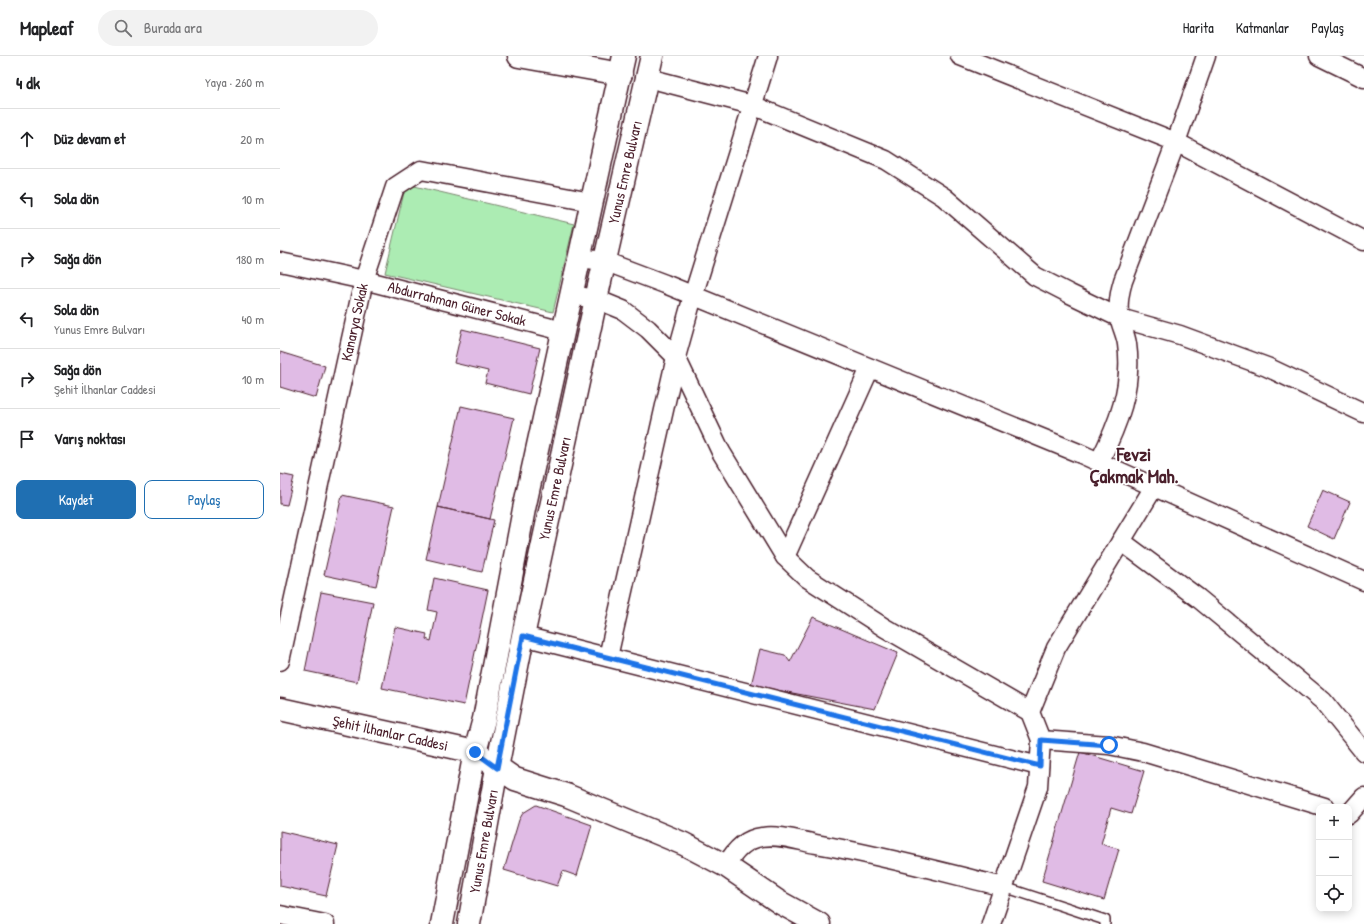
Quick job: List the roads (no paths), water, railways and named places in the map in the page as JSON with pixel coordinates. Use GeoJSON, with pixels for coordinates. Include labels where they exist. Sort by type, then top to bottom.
{"type":"FeatureCollection","features":[{"type":"Feature","properties":{"kind":"main road"},"geometry":{"type":"LineString","coordinates":[[519,56],[622,65]]}},
{"type":"Feature","properties":{"kind":"main road","name":"Yunus Emre Bulvarı"},"geometry":{"type":"LineString","coordinates":[[469,924],[497,768],[523,636],[604,261],[652,56]]}},
{"type":"Feature","properties":{"kind":"main road","name":"Yunus Emre Bulvarı"},"geometry":{"type":"LineString","coordinates":[[442,924],[475,752],[484,719],[524,510],[622,65]]}},
{"type":"Feature","properties":{"kind":"main road","name":"Şehit İlhanlar Caddesi"},"geometry":{"type":"LineString","coordinates":[[280,709],[475,752],[515,779],[566,795],[684,844],[726,866],[779,902],[819,924]]}},
{"type":"Feature","properties":{"kind":"street"},"geometry":{"type":"LineString","coordinates":[[608,657],[676,357],[693,296],[768,56]]}},
{"type":"Feature","properties":{"kind":"street"},"geometry":{"type":"LineString","coordinates":[[960,56],[1176,142],[1364,240]]}},
{"type":"Feature","properties":{"kind":"street"},"geometry":{"type":"LineString","coordinates":[[1099,462],[1121,414],[1127,386],[1127,343],[1120,318],[1118,298],[1122,280],[1176,142],[1206,56]]}},
{"type":"Feature","properties":{"kind":"street"},"geometry":{"type":"LineString","coordinates":[[1319,56],[1364,78]]}},
{"type":"Feature","properties":{"kind":"street"},"geometry":{"type":"LineString","coordinates":[[648,78],[752,105],[886,160],[944,197],[1035,276],[1120,318],[1180,334],[1267,367],[1364,413]]}},
{"type":"Feature","properties":{"kind":"street","name":"Kanarya Sokak"},"geometry":{"type":"LineString","coordinates":[[280,661],[364,280],[395,186],[421,170],[592,202]]}},
{"type":"Feature","properties":{"kind":"street"},"geometry":{"type":"LineString","coordinates":[[579,258],[604,261],[1099,462],[1364,581]]}},
{"type":"Feature","properties":{"kind":"street","name":"Abdurrahman Güner Sokak"},"geometry":{"type":"LineString","coordinates":[[280,262],[364,280],[563,331]]}},
{"type":"Feature","properties":{"kind":"street"},"geometry":{"type":"LineString","coordinates":[[571,295],[596,299],[623,310],[648,329],[676,357],[721,452],[785,556],[813,583],[885,628],[1030,712],[1041,740],[1038,787],[992,924]]}},
{"type":"Feature","properties":{"kind":"street"},"geometry":{"type":"LineString","coordinates":[[785,556],[870,368]]}},
{"type":"Feature","properties":{"kind":"street"},"geometry":{"type":"LineString","coordinates":[[1030,712],[1056,648],[1154,487]]}},
{"type":"Feature","properties":{"kind":"street"},"geometry":{"type":"LineString","coordinates":[[1121,542],[1198,598],[1322,701],[1364,752]]}},
{"type":"Feature","properties":{"kind":"street"},"geometry":{"type":"LineString","coordinates":[[523,636],[1040,766]]}},
{"type":"Feature","properties":{"kind":"street"},"geometry":{"type":"LineString","coordinates":[[1041,740],[1109,745],[1143,752],[1316,804]]}},
{"type":"Feature","properties":{"kind":"street"},"geometry":{"type":"LineString","coordinates":[[1352,810],[1364,796]]}},
{"type":"Feature","properties":{"kind":"street"},"geometry":{"type":"LineString","coordinates":[[1352,815],[1364,820]]}},
{"type":"Feature","properties":{"kind":"street"},"geometry":{"type":"LineString","coordinates":[[726,866],[737,849],[745,843],[757,838],[771,836],[868,853],[1004,887]]}},
{"type":"Feature","properties":{"kind":"street"},"geometry":{"type":"LineString","coordinates":[[280,915],[325,924]]}},
{"type":"Feature","properties":{"kind":"lane"},"geometry":{"type":"LineString","coordinates":[[1004,887],[1105,920],[1105,924]]}},
{"type":"Feature","properties":{"kind":"district","name":"Fevzi Çakmak Mah."},"geometry":{"type":"Point","coordinates":[1134,465]}}]}
